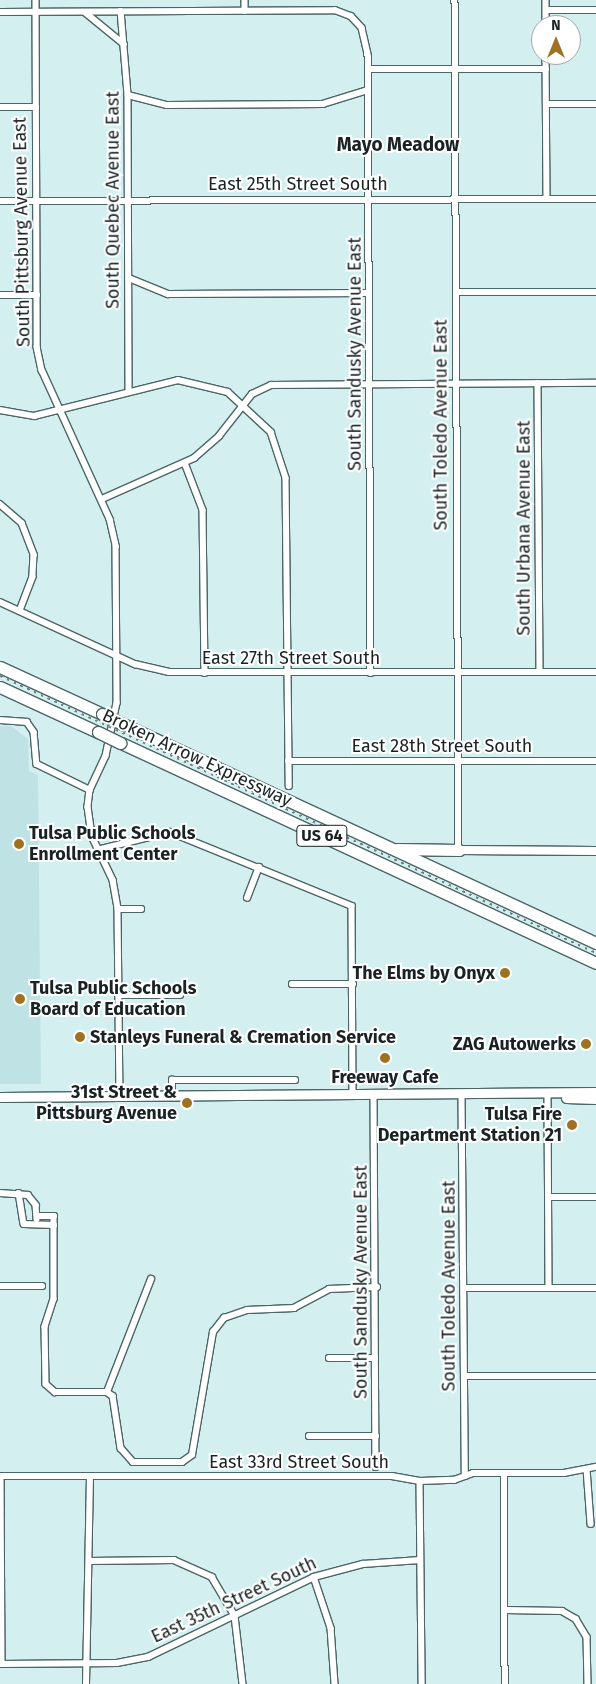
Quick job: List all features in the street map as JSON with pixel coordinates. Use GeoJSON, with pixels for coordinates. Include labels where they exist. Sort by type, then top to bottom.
{"type":"FeatureCollection","features":[{"type":"Feature","properties":{"kind":"highway","name":"Broken Arrow Expressway"},"geometry":{"type":"LineString","coordinates":[[0,667],[596,943]]}},
{"type":"Feature","properties":{"kind":"highway","name":"Broken Arrow Expressway"},"geometry":{"type":"LineString","coordinates":[[0,686],[596,963]]}},
{"type":"Feature","properties":{"kind":"highway"},"geometry":{"type":"LineString","coordinates":[[395,849],[460,850]]}},
{"type":"Feature","properties":{"kind":"highway"},"geometry":{"type":"LineString","coordinates":[[585,958],[596,974]]}},
{"type":"Feature","properties":{"kind":"main road"},"geometry":{"type":"LineString","coordinates":[[0,1097],[462,1097],[548,1096],[596,1092]]}},
{"type":"Feature","properties":{"kind":"main road"},"geometry":{"type":"LineString","coordinates":[[548,1096],[596,1099]]}},
{"type":"Feature","properties":{"kind":"street","name":"South Pittsburg Avenue East"},"geometry":{"type":"LineString","coordinates":[[36,0],[38,356],[59,409],[102,499],[116,546],[117,703],[106,756],[90,790],[89,824],[97,850],[113,880],[118,909],[120,1097]]}},
{"type":"Feature","properties":{"kind":"street"},"geometry":{"type":"LineString","coordinates":[[0,12],[245,11],[245,0]]}},
{"type":"Feature","properties":{"kind":"street","name":"South Toledo Avenue East"},"geometry":{"type":"LineString","coordinates":[[455,0],[460,850]]}},
{"type":"Feature","properties":{"kind":"street"},"geometry":{"type":"LineString","coordinates":[[546,0],[546,15]]}},
{"type":"Feature","properties":{"kind":"street","name":"South Sandusky Avenue East"},"geometry":{"type":"LineString","coordinates":[[245,11],[335,10],[351,16],[366,36],[368,69],[371,673]]}},
{"type":"Feature","properties":{"kind":"street"},"geometry":{"type":"LineString","coordinates":[[546,10],[596,10]]}},
{"type":"Feature","properties":{"kind":"street"},"geometry":{"type":"LineString","coordinates":[[84,12],[105,24],[124,44]]}},
{"type":"Feature","properties":{"kind":"street","name":"South Quebec Avenue East"},"geometry":{"type":"LineString","coordinates":[[121,12],[128,94],[128,390]]}},
{"type":"Feature","properties":{"kind":"street"},"geometry":{"type":"LineString","coordinates":[[546,65],[546,199]]}},
{"type":"Feature","properties":{"kind":"street"},"geometry":{"type":"LineString","coordinates":[[368,69],[546,69]]}},
{"type":"Feature","properties":{"kind":"street"},"geometry":{"type":"LineString","coordinates":[[128,94],[167,106],[323,104],[368,90]]}},
{"type":"Feature","properties":{"kind":"street"},"geometry":{"type":"LineString","coordinates":[[546,104],[596,104]]}},
{"type":"Feature","properties":{"kind":"street"},"geometry":{"type":"LineString","coordinates":[[0,107],[36,107]]}},
{"type":"Feature","properties":{"kind":"street","name":"East 25th Street South"},"geometry":{"type":"LineString","coordinates":[[0,200],[596,199]]}},
{"type":"Feature","properties":{"kind":"street"},"geometry":{"type":"LineString","coordinates":[[129,278],[168,294],[369,293]]}},
{"type":"Feature","properties":{"kind":"street"},"geometry":{"type":"LineString","coordinates":[[456,292],[596,292]]}},
{"type":"Feature","properties":{"kind":"street"},"geometry":{"type":"LineString","coordinates":[[0,295],[37,295]]}},
{"type":"Feature","properties":{"kind":"street"},"geometry":{"type":"LineString","coordinates":[[0,410],[27,416],[128,390],[190,381],[216,387],[245,403],[271,432],[286,478],[289,786]]}},
{"type":"Feature","properties":{"kind":"street","name":"South Urbana Avenue East"},"geometry":{"type":"LineString","coordinates":[[538,383],[540,672]]}},
{"type":"Feature","properties":{"kind":"street"},"geometry":{"type":"LineString","coordinates":[[102,499],[185,463],[211,445],[245,403],[271,385],[596,383]]}},
{"type":"Feature","properties":{"kind":"street"},"geometry":{"type":"LineString","coordinates":[[185,463],[203,510],[205,673]]}},
{"type":"Feature","properties":{"kind":"street"},"geometry":{"type":"LineString","coordinates":[[0,504],[22,523],[34,555],[31,588],[20,611]]}},
{"type":"Feature","properties":{"kind":"street","name":"East 27th Street South"},"geometry":{"type":"LineString","coordinates":[[0,602],[117,657],[147,669],[205,673],[596,672]]}},
{"type":"Feature","properties":{"kind":"street"},"geometry":{"type":"LineString","coordinates":[[0,720],[28,722],[34,732],[38,764],[90,790]]}},
{"type":"Feature","properties":{"kind":"street","name":"East 28th Street South"},"geometry":{"type":"LineString","coordinates":[[288,761],[596,761]]}},
{"type":"Feature","properties":{"kind":"street"},"geometry":{"type":"LineString","coordinates":[[97,850],[170,832],[352,906],[353,1096]]}},
{"type":"Feature","properties":{"kind":"street"},"geometry":{"type":"LineString","coordinates":[[460,850],[596,851]]}},
{"type":"Feature","properties":{"kind":"street"},"geometry":{"type":"LineString","coordinates":[[247,898],[259,867]]}},
{"type":"Feature","properties":{"kind":"street"},"geometry":{"type":"LineString","coordinates":[[118,909],[142,909]]}},
{"type":"Feature","properties":{"kind":"street"},"geometry":{"type":"LineString","coordinates":[[292,984],[353,984]]}},
{"type":"Feature","properties":{"kind":"street"},"geometry":{"type":"LineString","coordinates":[[119,995],[180,995]]}},
{"type":"Feature","properties":{"kind":"street"},"geometry":{"type":"LineString","coordinates":[[172,1097],[172,1080],[295,1080]]}},
{"type":"Feature","properties":{"kind":"street","name":"South Sandusky Avenue East"},"geometry":{"type":"LineString","coordinates":[[374,1096],[377,1288],[375,1358],[376,1467]]}},
{"type":"Feature","properties":{"kind":"street"},"geometry":{"type":"LineString","coordinates":[[548,1096],[549,1288]]}},
{"type":"Feature","properties":{"kind":"street","name":"South Toledo Avenue East"},"geometry":{"type":"LineString","coordinates":[[462,1097],[465,1476]]}},
{"type":"Feature","properties":{"kind":"street"},"geometry":{"type":"LineString","coordinates":[[0,1193],[19,1193],[32,1198],[37,1216],[37,1225]]}},
{"type":"Feature","properties":{"kind":"street"},"geometry":{"type":"LineString","coordinates":[[19,1193],[21,1221],[37,1225],[54,1225]]}},
{"type":"Feature","properties":{"kind":"street"},"geometry":{"type":"LineString","coordinates":[[550,1197],[596,1197]]}},
{"type":"Feature","properties":{"kind":"street"},"geometry":{"type":"LineString","coordinates":[[37,1216],[54,1216],[54,1299],[45,1327],[46,1384],[59,1393],[107,1392],[116,1400],[118,1434],[129,1461],[182,1462],[192,1455],[213,1332],[224,1318],[247,1310],[294,1308],[329,1289],[377,1288]]}},
{"type":"Feature","properties":{"kind":"street"},"geometry":{"type":"LineString","coordinates":[[107,1392],[151,1279]]}},
{"type":"Feature","properties":{"kind":"street"},"geometry":{"type":"LineString","coordinates":[[0,1286],[42,1286]]}},
{"type":"Feature","properties":{"kind":"street"},"geometry":{"type":"LineString","coordinates":[[464,1288],[596,1288]]}},
{"type":"Feature","properties":{"kind":"street"},"geometry":{"type":"LineString","coordinates":[[329,1358],[375,1358]]}},
{"type":"Feature","properties":{"kind":"street"},"geometry":{"type":"LineString","coordinates":[[464,1376],[596,1376]]}},
{"type":"Feature","properties":{"kind":"street"},"geometry":{"type":"LineString","coordinates":[[309,1436],[376,1436]]}},
{"type":"Feature","properties":{"kind":"street","name":"East 33rd Street South"},"geometry":{"type":"LineString","coordinates":[[0,1476],[90,1478],[392,1476],[420,1481],[465,1476],[587,1470],[596,1467]]}},
{"type":"Feature","properties":{"kind":"street"},"geometry":{"type":"LineString","coordinates":[[587,1470],[591,1524]]}},
{"type":"Feature","properties":{"kind":"street"},"geometry":{"type":"LineString","coordinates":[[504,1474],[505,1684]]}},
{"type":"Feature","properties":{"kind":"street"},"geometry":{"type":"LineString","coordinates":[[0,1476],[1,1664]]}},
{"type":"Feature","properties":{"kind":"street"},"geometry":{"type":"LineString","coordinates":[[86,1684],[90,1478]]}},
{"type":"Feature","properties":{"kind":"street"},"geometry":{"type":"LineString","coordinates":[[420,1481],[422,1684]]}},
{"type":"Feature","properties":{"kind":"street"},"geometry":{"type":"LineString","coordinates":[[89,1560],[184,1562],[212,1577],[235,1616],[242,1684]]}},
{"type":"Feature","properties":{"kind":"street","name":"East 35th Street South"},"geometry":{"type":"LineString","coordinates":[[1,1664],[85,1664],[148,1657],[314,1577],[363,1564],[420,1560]]}},
{"type":"Feature","properties":{"kind":"street"},"geometry":{"type":"LineString","coordinates":[[314,1577],[332,1635],[335,1684]]}},
{"type":"Feature","properties":{"kind":"street"},"geometry":{"type":"LineString","coordinates":[[506,1610],[570,1614],[587,1637],[588,1684]]}},
{"type":"Feature","properties":{"kind":"shaded area"},"geometry":{"type":"Polygon","coordinates":[[[0,726],[11,726],[28,739],[29,771],[38,775],[41,1084],[0,1084],[0,726]]]}},
{"type":"Feature","properties":{"kind":"railway"},"geometry":{"type":"LineString","coordinates":[[0,676],[596,953]]}},
{"type":"Feature","properties":{"kind":"place","name":"Tulsa Public Schools Enrollment Center"},"geometry":{"type":"Point","coordinates":[19,844]}},
{"type":"Feature","properties":{"kind":"place","name":"The Elms by Onyx"},"geometry":{"type":"Point","coordinates":[505,973]}},
{"type":"Feature","properties":{"kind":"place","name":"Tulsa Public Schools Board of Education"},"geometry":{"type":"Point","coordinates":[20,999]}},
{"type":"Feature","properties":{"kind":"place","name":"Stanleys Funeral & Cremation Service"},"geometry":{"type":"Point","coordinates":[80,1037]}},
{"type":"Feature","properties":{"kind":"place","name":"ZAG Autowerks"},"geometry":{"type":"Point","coordinates":[586,1044]}},
{"type":"Feature","properties":{"kind":"place","name":"Freeway Cafe"},"geometry":{"type":"Point","coordinates":[385,1058]}},
{"type":"Feature","properties":{"kind":"place","name":"31st Street & Pittsburg Avenue"},"geometry":{"type":"Point","coordinates":[187,1103]}},
{"type":"Feature","properties":{"kind":"place","name":"Tulsa Fire Department Station 21"},"geometry":{"type":"Point","coordinates":[572,1125]}},
{"type":"Feature","properties":{"kind":"district","name":"Mayo Meadow"},"geometry":{"type":"Point","coordinates":[398,145]}}]}
